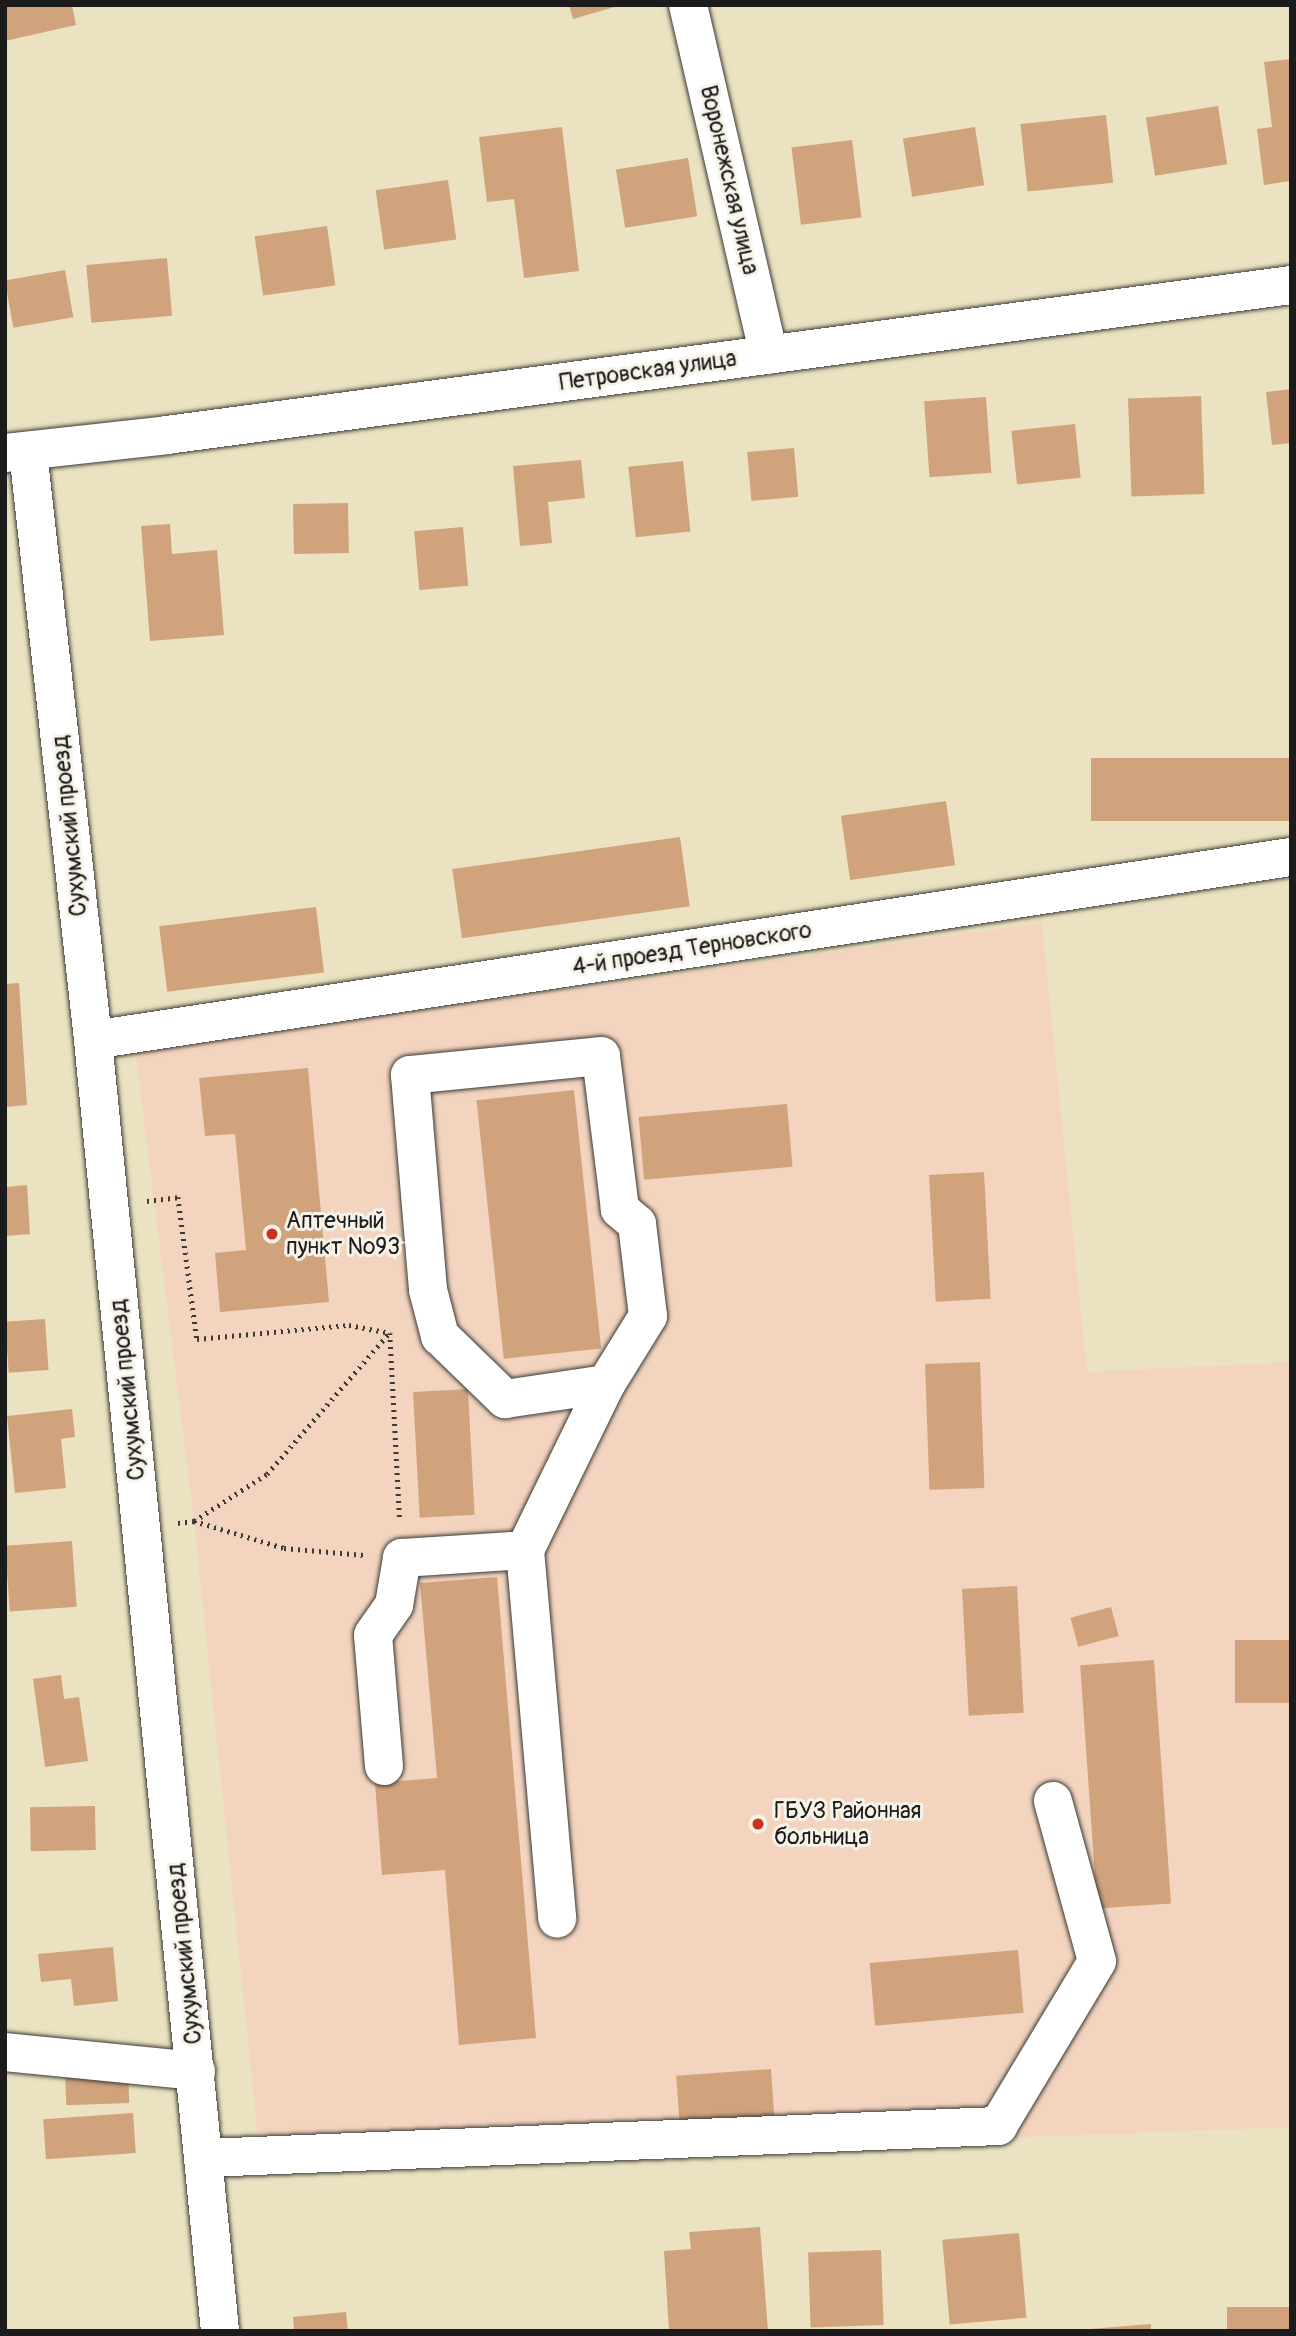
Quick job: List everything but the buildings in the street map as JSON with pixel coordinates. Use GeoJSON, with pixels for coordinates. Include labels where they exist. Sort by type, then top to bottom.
{"type":"FeatureCollection","features":[{"type":"Feature","properties":{"kind":"street","name":"Воронежская улица"},"geometry":{"type":"LineString","coordinates":[[688,5],[769,355]]}},
{"type":"Feature","properties":{"kind":"street","name":"Петровская улица"},"geometry":{"type":"LineString","coordinates":[[17,452],[1291,285]]}},
{"type":"Feature","properties":{"kind":"street","name":"Сухумский проезд"},"geometry":{"type":"LineString","coordinates":[[17,452],[93,1040],[220,2331]]}},
{"type":"Feature","properties":{"kind":"street","name":"4-й проезд Терновского"},"geometry":{"type":"LineString","coordinates":[[93,1040],[1291,857]]}},
{"type":"Feature","properties":{"kind":"street"},"geometry":{"type":"LineString","coordinates":[[557,1919],[525,1550],[606,1384],[648,1316],[637,1224],[620,1209],[601,1056],[410,1075],[428,1290],[440,1336],[505,1399],[606,1384]]}},
{"type":"Feature","properties":{"kind":"street"},"geometry":{"type":"LineString","coordinates":[[384,1766],[373,1635],[394,1605],[402,1558],[525,1550]]}},
{"type":"Feature","properties":{"kind":"street"},"geometry":{"type":"LineString","coordinates":[[205,2158],[998,2126],[1097,1961],[1053,1801]]}},
{"type":"Feature","properties":{"kind":"street"},"geometry":{"type":"LineString","coordinates":[[5,2052],[196,2071]]}},
{"type":"Feature","properties":{"kind":"path"},"geometry":{"type":"LineString","coordinates":[[110,1206],[178,1197],[197,1339],[349,1325],[390,1333]]}},
{"type":"Feature","properties":{"kind":"path"},"geometry":{"type":"LineString","coordinates":[[194,1521],[267,1474],[428,1290]]}},
{"type":"Feature","properties":{"kind":"path"},"geometry":{"type":"LineString","coordinates":[[142,1528],[194,1521],[284,1548],[402,1558],[390,1333]]}},
{"type":"Feature","properties":{"kind":"shaded area","name":"ГБУЗ Районная больница"},"geometry":{"type":"Polygon","coordinates":[[[1042,923],[1087,1372],[1291,1362],[1291,2127],[795,2146],[260,2157],[194,1521],[135,1049],[1042,923]]]}},
{"type":"Feature","properties":{"kind":"place","name":"Аптечный пункт №93"},"geometry":{"type":"Point","coordinates":[272,1234]}},
{"type":"Feature","properties":{"kind":"place","name":"ГБУЗ Районная больница"},"geometry":{"type":"Point","coordinates":[758,1824]}}]}
